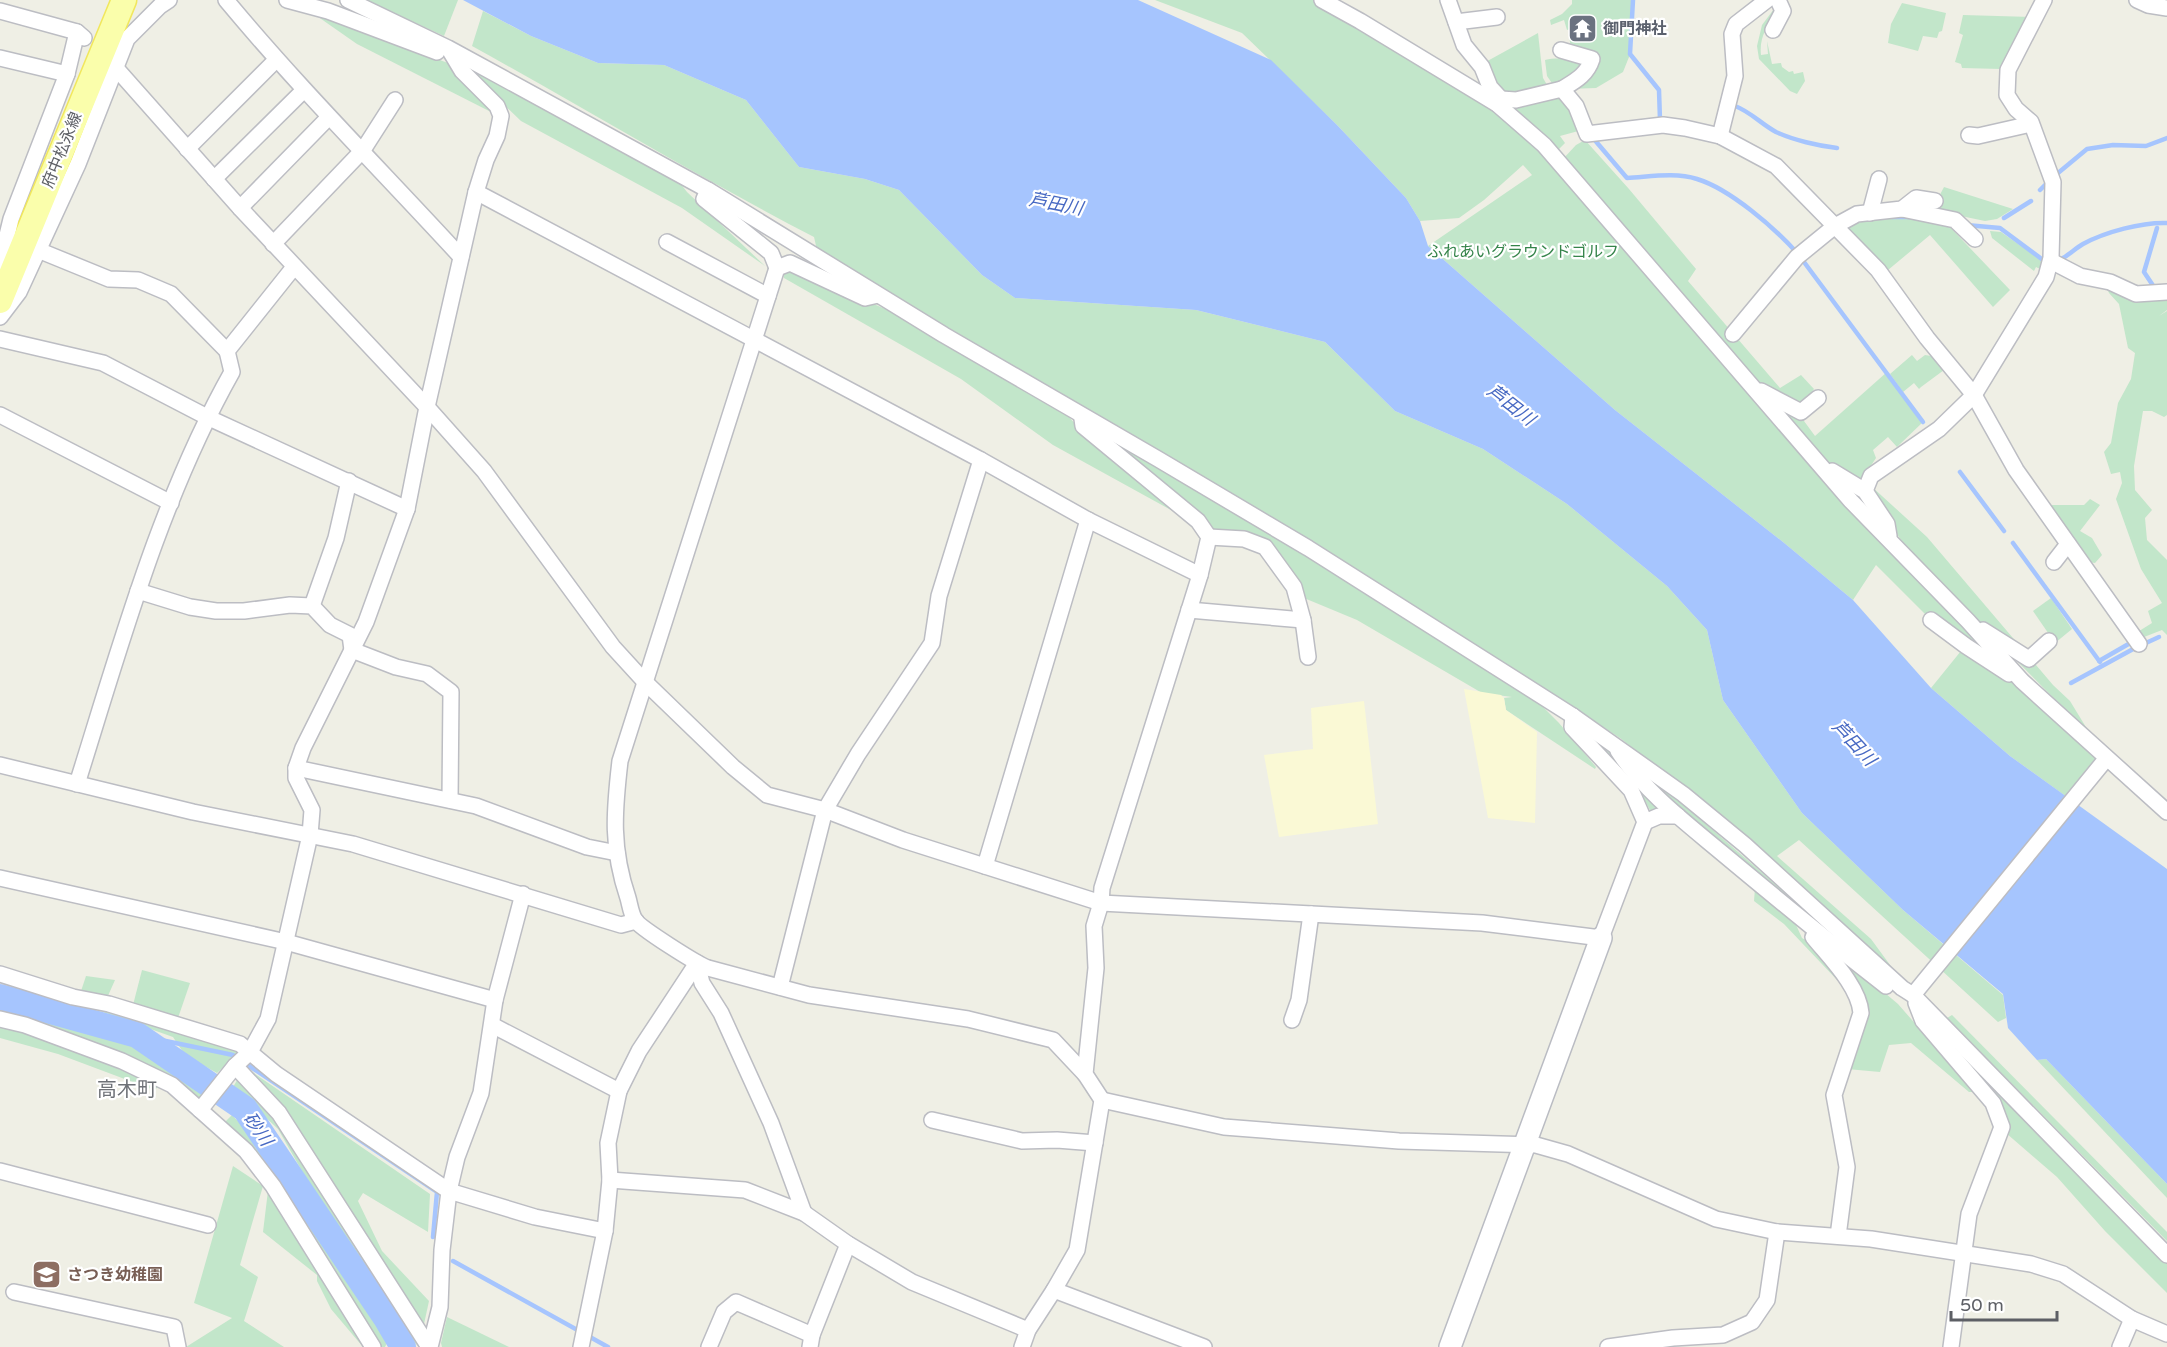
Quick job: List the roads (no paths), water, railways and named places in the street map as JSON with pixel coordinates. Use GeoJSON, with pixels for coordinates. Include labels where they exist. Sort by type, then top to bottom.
{"type":"FeatureCollection","features":[{"type":"Feature","properties":{"kind":"main road","name":"府中松永線"},"geometry":{"type":"LineString","coordinates":[[0,301],[124,0]]}},
{"type":"Feature","properties":{"kind":"street"},"geometry":{"type":"LineString","coordinates":[[0,317],[19,292],[78,164],[111,63],[127,39],[160,6],[170,0]]}},
{"type":"Feature","properties":{"kind":"street"},"geometry":{"type":"LineString","coordinates":[[226,0],[276,60],[363,150],[461,257]]}},
{"type":"Feature","properties":{"kind":"street"},"geometry":{"type":"LineString","coordinates":[[287,0],[328,11],[437,52],[448,48]]}},
{"type":"Feature","properties":{"kind":"street"},"geometry":{"type":"LineString","coordinates":[[348,0],[448,48],[708,190],[879,295],[1308,548],[1612,742],[1683,794],[1745,845],[1902,988],[1916,990],[2167,1255]]}},
{"type":"Feature","properties":{"kind":"street"},"geometry":{"type":"LineString","coordinates":[[1322,0],[1499,102],[1544,145],[1826,471],[1891,542],[2103,764],[2167,812]]}},
{"type":"Feature","properties":{"kind":"street"},"geometry":{"type":"LineString","coordinates":[[1448,0],[1464,45],[1482,67],[1499,102]]}},
{"type":"Feature","properties":{"kind":"street"},"geometry":{"type":"LineString","coordinates":[[1720,136],[1734,76],[1732,34],[1736,24],[1767,0]]}},
{"type":"Feature","properties":{"kind":"street"},"geometry":{"type":"LineString","coordinates":[[1773,30],[1783,11],[1778,0]]}},
{"type":"Feature","properties":{"kind":"street"},"geometry":{"type":"LineString","coordinates":[[1865,491],[1871,476],[1939,429],[1974,395],[2046,277],[2051,261],[2053,182],[2031,124],[2016,109],[2007,95],[2008,70],[2044,0]]}},
{"type":"Feature","properties":{"kind":"street"},"geometry":{"type":"LineString","coordinates":[[2137,0],[2167,8]]}},
{"type":"Feature","properties":{"kind":"street"},"geometry":{"type":"LineString","coordinates":[[0,11],[81,35],[67,74],[6,216],[0,264]]}},
{"type":"Feature","properties":{"kind":"street"},"geometry":{"type":"LineString","coordinates":[[1456,22],[1497,17]]}},
{"type":"Feature","properties":{"kind":"street"},"geometry":{"type":"LineString","coordinates":[[200,1110],[235,1066],[250,1052],[268,1019],[310,835],[312,810],[296,778],[296,768],[303,748],[366,622],[407,508],[427,407],[476,192],[486,160],[497,136],[501,116],[497,106],[462,71],[448,48]]}},
{"type":"Feature","properties":{"kind":"street"},"geometry":{"type":"LineString","coordinates":[[1499,102],[1562,90],[1581,78],[1589,68],[1592,59],[1561,50]]}},
{"type":"Feature","properties":{"kind":"street"},"geometry":{"type":"LineString","coordinates":[[0,58],[67,74]]}},
{"type":"Feature","properties":{"kind":"street"},"geometry":{"type":"LineString","coordinates":[[187,149],[276,60]]}},
{"type":"Feature","properties":{"kind":"street"},"geometry":{"type":"LineString","coordinates":[[111,63],[240,208],[484,471],[613,648],[733,767],[767,795],[825,810],[903,840],[1101,903],[1482,923],[1601,938]]}},
{"type":"Feature","properties":{"kind":"street"},"geometry":{"type":"LineString","coordinates":[[214,179],[304,90]]}},
{"type":"Feature","properties":{"kind":"street"},"geometry":{"type":"LineString","coordinates":[[1562,90],[1576,106],[1587,134],[1663,125],[1720,136],[1776,166],[1878,270],[1927,338],[1974,395],[2011,462],[2139,644]]}},
{"type":"Feature","properties":{"kind":"street"},"geometry":{"type":"LineString","coordinates":[[273,244],[363,150],[395,100]]}},
{"type":"Feature","properties":{"kind":"street"},"geometry":{"type":"LineString","coordinates":[[240,208],[329,117]]}},
{"type":"Feature","properties":{"kind":"street"},"geometry":{"type":"LineString","coordinates":[[1968,135],[1978,136],[2031,124]]}},
{"type":"Feature","properties":{"kind":"street"},"geometry":{"type":"LineString","coordinates":[[1870,213],[1879,179]]}},
{"type":"Feature","properties":{"kind":"street"},"geometry":{"type":"LineString","coordinates":[[708,190],[704,199],[771,253],[777,268],[620,761],[614,811],[620,873],[636,921],[697,963],[809,995],[968,1019],[1053,1040],[1085,1074],[1102,1100],[1077,1250],[1028,1330],[1022,1347]]}},
{"type":"Feature","properties":{"kind":"street"},"geometry":{"type":"LineString","coordinates":[[476,192],[981,460],[1088,520],[1200,575]]}},
{"type":"Feature","properties":{"kind":"street"},"geometry":{"type":"LineString","coordinates":[[1902,209],[1916,198],[1935,201]]}},
{"type":"Feature","properties":{"kind":"street"},"geometry":{"type":"LineString","coordinates":[[1733,334],[1797,257],[1835,226],[1857,214],[1902,209],[1955,220],[1975,239]]}},
{"type":"Feature","properties":{"kind":"street"},"geometry":{"type":"LineString","coordinates":[[667,242],[768,296]]}},
{"type":"Feature","properties":{"kind":"street"},"geometry":{"type":"LineString","coordinates":[[38,250],[109,279],[138,280],[171,294],[227,351],[232,372],[207,417],[171,503],[138,591],[76,784]]}},
{"type":"Feature","properties":{"kind":"street"},"geometry":{"type":"LineString","coordinates":[[2051,261],[2080,276],[2110,282],[2136,294],[2167,292]]}},
{"type":"Feature","properties":{"kind":"street"},"geometry":{"type":"LineString","coordinates":[[777,268],[790,262],[866,298],[879,295]]}},
{"type":"Feature","properties":{"kind":"street"},"geometry":{"type":"LineString","coordinates":[[227,351],[294,267]]}},
{"type":"Feature","properties":{"kind":"street"},"geometry":{"type":"LineString","coordinates":[[0,339],[103,363],[207,417],[407,508]]}},
{"type":"Feature","properties":{"kind":"street"},"geometry":{"type":"LineString","coordinates":[[1753,387],[1801,412],[1818,398]]}},
{"type":"Feature","properties":{"kind":"street"},"geometry":{"type":"LineString","coordinates":[[0,415],[171,503]]}},
{"type":"Feature","properties":{"kind":"street"},"geometry":{"type":"LineString","coordinates":[[1082,416],[1083,426],[1198,521],[1209,537],[1200,575],[1102,888],[1101,903],[1094,926],[1096,968],[1085,1074]]}},
{"type":"Feature","properties":{"kind":"street"},"geometry":{"type":"LineString","coordinates":[[780,987],[825,810],[858,754],[933,643],[939,596],[981,460]]}},
{"type":"Feature","properties":{"kind":"street"},"geometry":{"type":"LineString","coordinates":[[1826,471],[1831,470],[1865,491],[1887,524],[1891,542]]}},
{"type":"Feature","properties":{"kind":"street"},"geometry":{"type":"LineString","coordinates":[[312,606],[336,538],[349,481]]}},
{"type":"Feature","properties":{"kind":"street"},"geometry":{"type":"LineString","coordinates":[[985,866],[1088,520]]}},
{"type":"Feature","properties":{"kind":"street"},"geometry":{"type":"LineString","coordinates":[[1209,537],[1244,539],[1265,547],[1293,587],[1303,620],[1308,657]]}},
{"type":"Feature","properties":{"kind":"street"},"geometry":{"type":"LineString","coordinates":[[2054,562],[2068,544]]}},
{"type":"Feature","properties":{"kind":"street"},"geometry":{"type":"LineString","coordinates":[[138,591],[190,607],[216,611],[244,611],[290,605],[312,606],[330,625],[350,635],[352,650]]}},
{"type":"Feature","properties":{"kind":"street"},"geometry":{"type":"LineString","coordinates":[[1189,610],[1303,620]]}},
{"type":"Feature","properties":{"kind":"street"},"geometry":{"type":"LineString","coordinates":[[1931,620],[1966,646],[2022,681]]}},
{"type":"Feature","properties":{"kind":"street"},"geometry":{"type":"LineString","coordinates":[[1968,621],[2029,659],[2049,641]]}},
{"type":"Feature","properties":{"kind":"street"},"geometry":{"type":"LineString","coordinates":[[352,650],[396,667],[427,674],[451,692],[450,800]]}},
{"type":"Feature","properties":{"kind":"street"},"geometry":{"type":"LineString","coordinates":[[1450,1347],[1645,822],[1631,790],[1572,727],[1573,716]]}},
{"type":"Feature","properties":{"kind":"street"},"geometry":{"type":"LineString","coordinates":[[1612,742],[1632,772],[1678,816],[1814,930],[1897,994],[1916,990],[2103,764]]}},
{"type":"Feature","properties":{"kind":"street"},"geometry":{"type":"LineString","coordinates":[[0,765],[193,812],[352,844],[621,925],[636,921]]}},
{"type":"Feature","properties":{"kind":"street"},"geometry":{"type":"LineString","coordinates":[[296,768],[476,806],[587,847],[617,853]]}},
{"type":"Feature","properties":{"kind":"street"},"geometry":{"type":"LineString","coordinates":[[1645,822],[1659,816],[1678,816]]}},
{"type":"Feature","properties":{"kind":"street"},"geometry":{"type":"LineString","coordinates":[[0,878],[285,942],[495,1000]]}},
{"type":"Feature","properties":{"kind":"street"},"geometry":{"type":"LineString","coordinates":[[430,1347],[440,1307],[442,1250],[449,1191],[458,1157],[481,1092],[495,1000],[524,894]]}},
{"type":"Feature","properties":{"kind":"street"},"geometry":{"type":"LineString","coordinates":[[1292,1020],[1299,1000],[1311,914]]}},
{"type":"Feature","properties":{"kind":"street"},"geometry":{"type":"LineString","coordinates":[[1814,930],[1811,934],[1853,988],[1861,1013],[1834,1095],[1847,1167],[1838,1236]]}},
{"type":"Feature","properties":{"kind":"street"},"geometry":{"type":"LineString","coordinates":[[582,1345],[605,1231],[610,1180],[608,1143],[619,1091],[639,1051],[697,963]]}},
{"type":"Feature","properties":{"kind":"street"},"geometry":{"type":"LineString","coordinates":[[697,963],[702,983],[721,1013],[771,1123],[804,1213]]}},
{"type":"Feature","properties":{"kind":"street"},"geometry":{"type":"LineString","coordinates":[[0,974],[240,1044],[276,1074],[449,1191],[535,1217],[605,1231]]}},
{"type":"Feature","properties":{"kind":"street"},"geometry":{"type":"LineString","coordinates":[[1916,990],[1923,1021],[1993,1103],[2002,1126],[1969,1214],[1951,1347]]}},
{"type":"Feature","properties":{"kind":"street"},"geometry":{"type":"LineString","coordinates":[[0,1019],[25,1025],[122,1061],[172,1085],[246,1151],[273,1186],[373,1347]]}},
{"type":"Feature","properties":{"kind":"street"},"geometry":{"type":"LineString","coordinates":[[492,1025],[619,1091]]}},
{"type":"Feature","properties":{"kind":"street"},"geometry":{"type":"LineString","coordinates":[[235,1066],[279,1113],[430,1347]]}},
{"type":"Feature","properties":{"kind":"street"},"geometry":{"type":"LineString","coordinates":[[1102,1100],[1224,1127],[1399,1141],[1526,1143],[1568,1154],[1716,1219],[1777,1232],[1871,1239],[2031,1263],[2063,1274],[2133,1319],[2167,1334]]}},
{"type":"Feature","properties":{"kind":"street"},"geometry":{"type":"LineString","coordinates":[[932,1120],[1022,1141],[1095,1143]]}},
{"type":"Feature","properties":{"kind":"street"},"geometry":{"type":"LineString","coordinates":[[0,1171],[208,1225]]}},
{"type":"Feature","properties":{"kind":"street"},"geometry":{"type":"LineString","coordinates":[[610,1180],[745,1190],[804,1213],[848,1244],[912,1282],[1028,1330]]}},
{"type":"Feature","properties":{"kind":"street"},"geometry":{"type":"LineString","coordinates":[[1608,1347],[1673,1338],[1723,1335],[1752,1322],[1767,1300],[1777,1232]]}},
{"type":"Feature","properties":{"kind":"street"},"geometry":{"type":"LineString","coordinates":[[709,1347],[724,1312],[736,1302],[811,1341],[848,1244]]}},
{"type":"Feature","properties":{"kind":"street"},"geometry":{"type":"LineString","coordinates":[[1054,1290],[1199,1346]]}},
{"type":"Feature","properties":{"kind":"street"},"geometry":{"type":"LineString","coordinates":[[14,1292],[174,1327],[178,1347]]}},
{"type":"Feature","properties":{"kind":"street"},"geometry":{"type":"LineString","coordinates":[[2120,1347],[2133,1319]]}},
{"type":"Feature","properties":{"kind":"water","name":"芦田川"},"geometry":{"type":"Polygon","coordinates":[[[463,0],[1138,0],[1271,60],[1406,198],[1420,221],[1428,246],[1615,410],[1853,600],[1931,688],[2010,756],[2167,869],[2167,1184],[2046,1059],[2037,1060],[2008,1028],[2003,994],[1903,910],[1802,813],[1723,700],[1707,630],[1667,586],[1567,504],[1483,449],[1395,411],[1325,342],[1196,310],[1015,298],[982,275],[899,190],[865,179],[799,167],[746,100],[664,65],[598,63],[531,36],[463,0]]]}},
{"type":"Feature","properties":{"kind":"waterway"},"geometry":{"type":"LineString","coordinates":[[1633,0],[1630,54],[1659,90],[1660,120]]}},
{"type":"Feature","properties":{"kind":"waterway"},"geometry":{"type":"LineString","coordinates":[[1735,106],[1783,135],[1837,148]]}},
{"type":"Feature","properties":{"kind":"waterway"},"geometry":{"type":"LineString","coordinates":[[1593,138],[1627,178],[1680,176],[1710,184],[1751,210],[1798,254]]}},
{"type":"Feature","properties":{"kind":"waterway"},"geometry":{"type":"LineString","coordinates":[[2040,190],[2087,149],[2113,145],[2146,146],[2167,138]]}},
{"type":"Feature","properties":{"kind":"waterway"},"geometry":{"type":"LineString","coordinates":[[2004,218],[2031,201]]}},
{"type":"Feature","properties":{"kind":"waterway"},"geometry":{"type":"LineString","coordinates":[[1892,217],[1910,217]]}},
{"type":"Feature","properties":{"kind":"waterway"},"geometry":{"type":"LineString","coordinates":[[2063,258],[2083,244],[2113,232],[2146,224],[2167,223]]}},
{"type":"Feature","properties":{"kind":"waterway"},"geometry":{"type":"LineString","coordinates":[[1966,225],[2000,228],[2043,260]]}},
{"type":"Feature","properties":{"kind":"waterway"},"geometry":{"type":"LineString","coordinates":[[2156,290],[2144,272],[2157,228]]}},
{"type":"Feature","properties":{"kind":"waterway"},"geometry":{"type":"LineString","coordinates":[[1801,258],[1923,422]]}},
{"type":"Feature","properties":{"kind":"waterway"},"geometry":{"type":"LineString","coordinates":[[1960,472],[2004,531]]}},
{"type":"Feature","properties":{"kind":"waterway"},"geometry":{"type":"LineString","coordinates":[[2013,543],[2100,662]]}},
{"type":"Feature","properties":{"kind":"waterway"},"geometry":{"type":"LineString","coordinates":[[2071,683],[2159,637]]}},
{"type":"Feature","properties":{"kind":"waterway"},"geometry":{"type":"LineString","coordinates":[[2099,661],[2132,642]]}},
{"type":"Feature","properties":{"kind":"waterway","name":"砂川"},"geometry":{"type":"LineString","coordinates":[[0,997],[137,1035],[245,1109],[386,1318],[403,1347]]}},
{"type":"Feature","properties":{"kind":"waterway"},"geometry":{"type":"LineString","coordinates":[[137,1035],[233,1055],[437,1192],[433,1237]]}},
{"type":"Feature","properties":{"kind":"waterway"},"geometry":{"type":"LineString","coordinates":[[453,1261],[608,1347]]}},
{"type":"Feature","properties":{"kind":"place","name":"御門神社"},"geometry":{"type":"Point","coordinates":[1582,29]}},
{"type":"Feature","properties":{"kind":"place","name":"さつき幼稚園"},"geometry":{"type":"Point","coordinates":[46,1275]}},
{"type":"Feature","properties":{"kind":"district","name":"高木町"},"geometry":{"type":"Point","coordinates":[127,1090]}},
{"type":"Feature","properties":{"kind":"park label","name":"ふれあいグラウンドゴルフ"},"geometry":{"type":"Point","coordinates":[1523,252]}}]}
